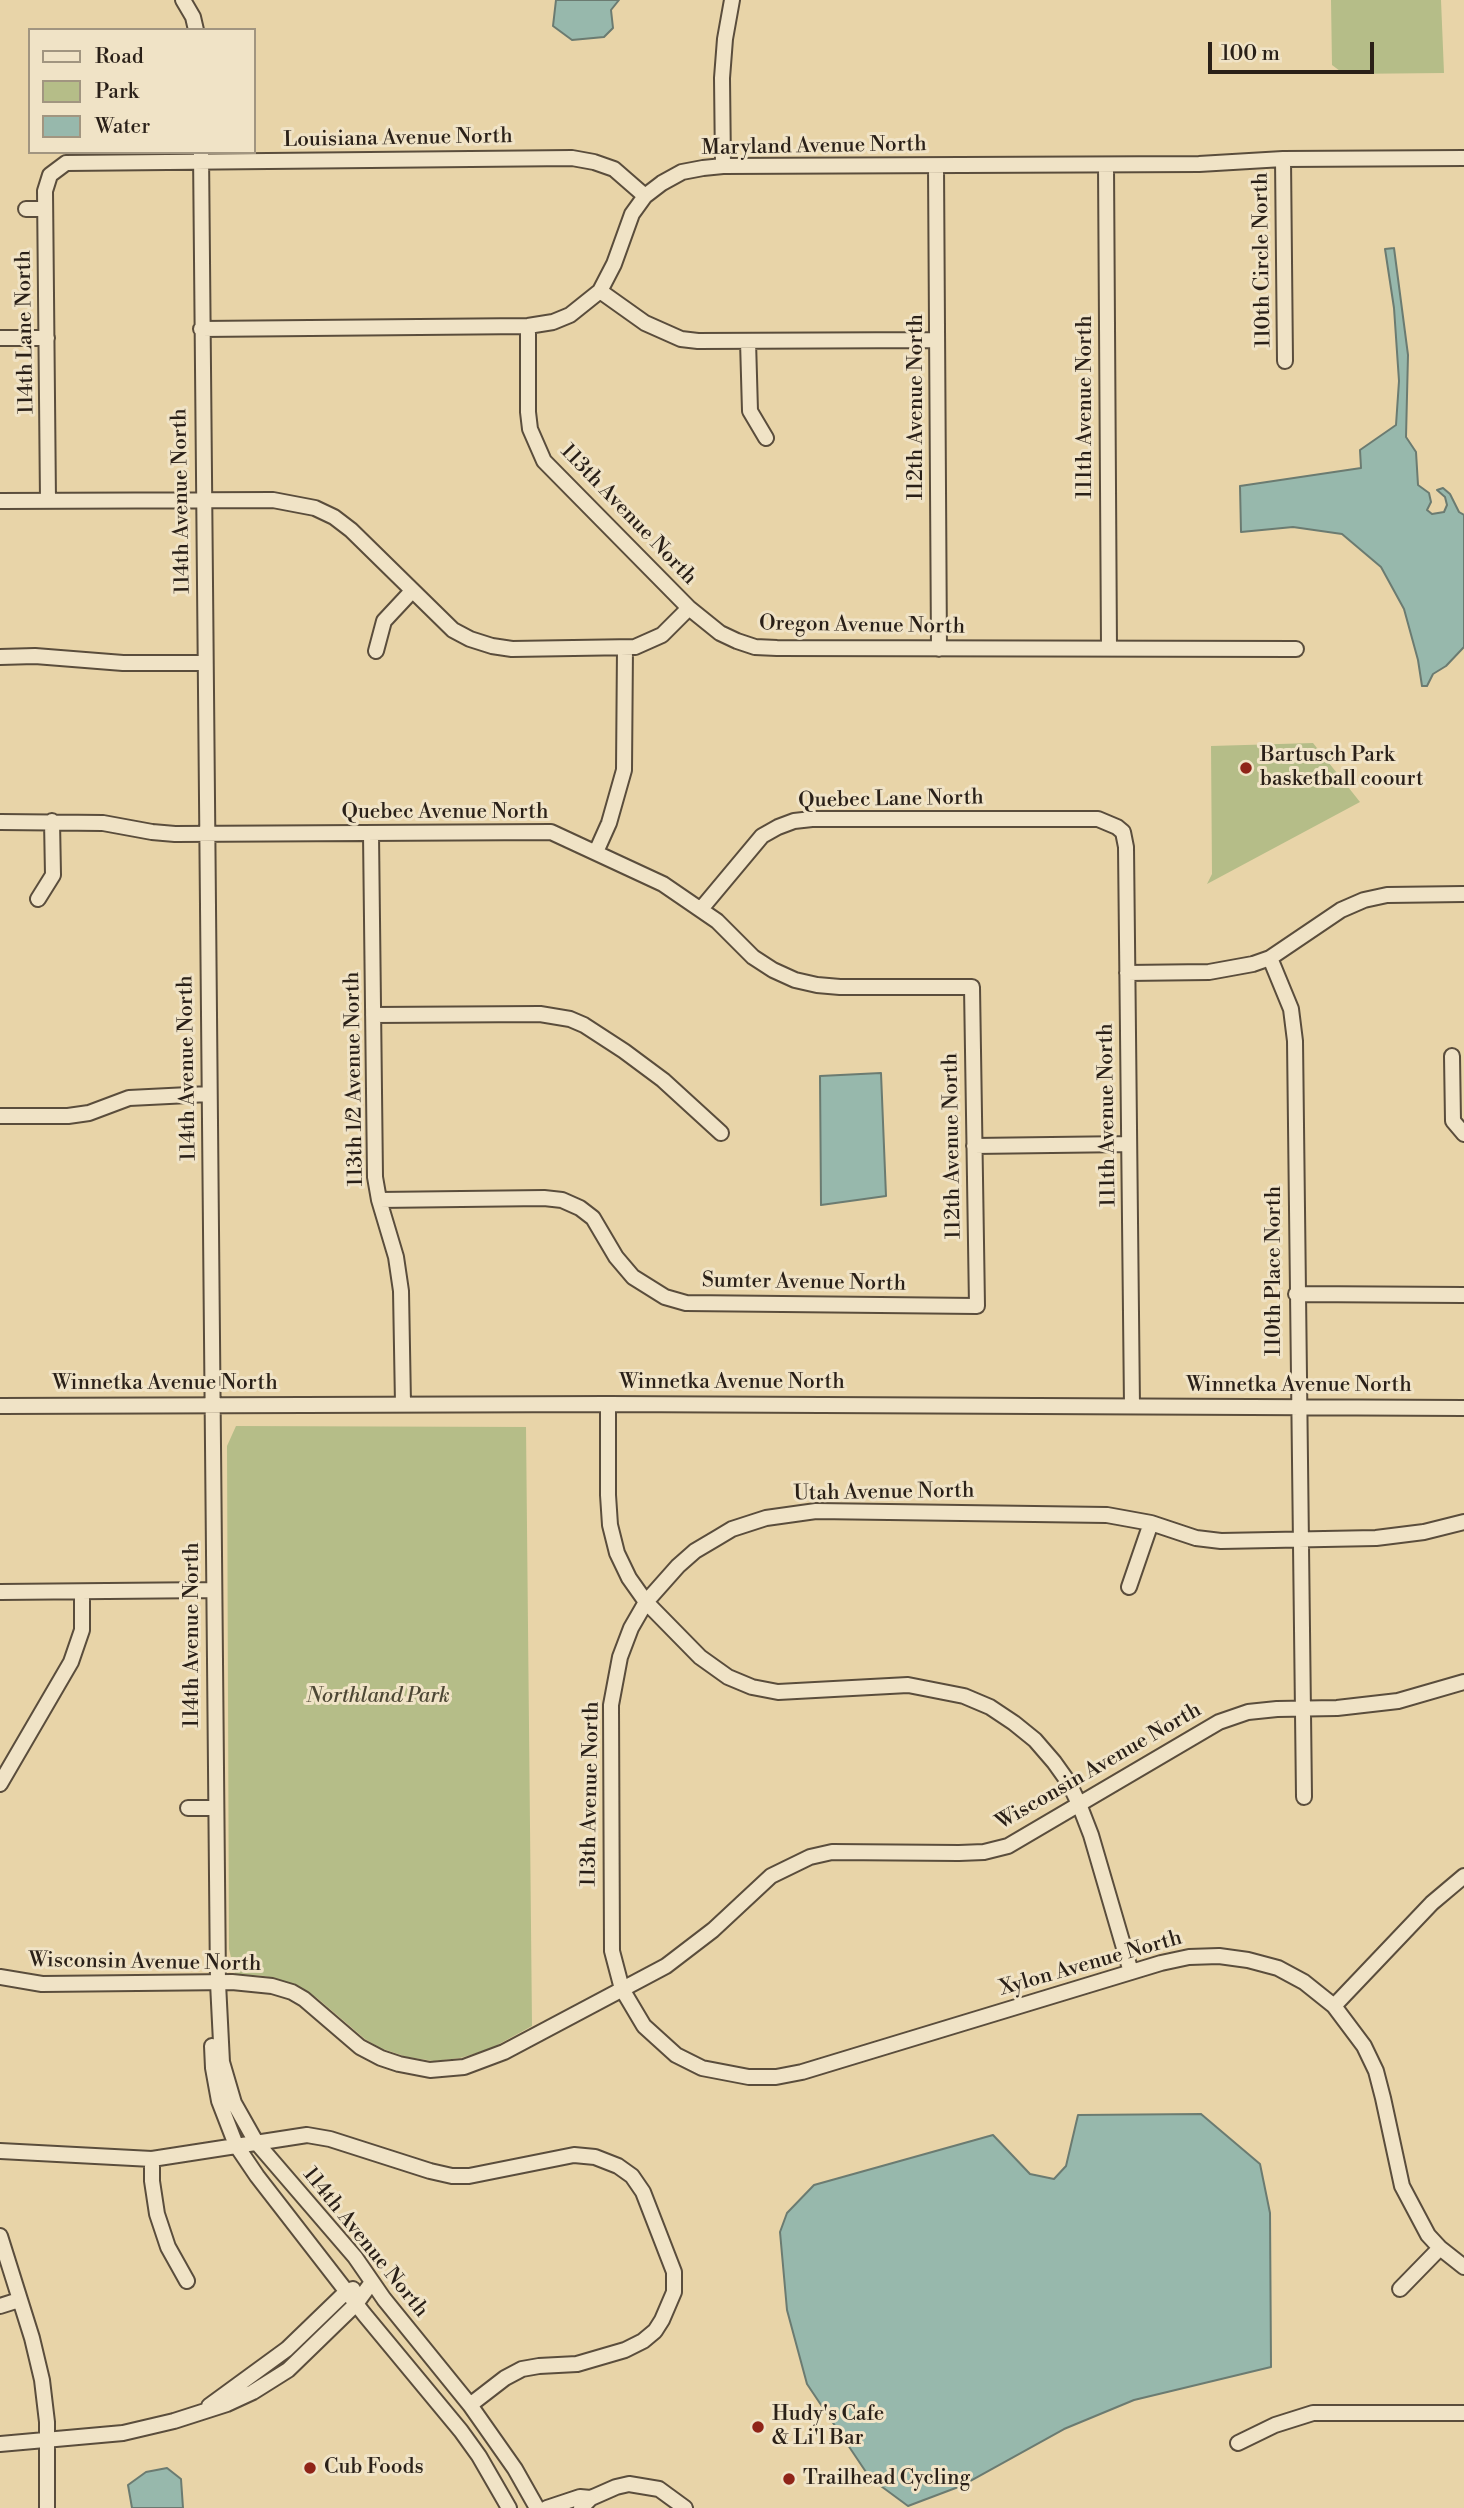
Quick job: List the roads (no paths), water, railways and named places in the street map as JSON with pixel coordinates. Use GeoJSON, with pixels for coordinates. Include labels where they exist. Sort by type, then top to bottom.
{"type":"FeatureCollection","features":[{"type":"Feature","properties":{"kind":"street"},"geometry":{"type":"LineString","coordinates":[[183,0],[193,17],[196,28]]}},
{"type":"Feature","properties":{"kind":"street"},"geometry":{"type":"LineString","coordinates":[[723,166],[722,78],[732,0]]}},
{"type":"Feature","properties":{"kind":"street","name":"Louisiana Avenue North"},"geometry":{"type":"LineString","coordinates":[[57,168],[76,162],[201,157],[572,158],[614,169],[645,196]]}},
{"type":"Feature","properties":{"kind":"street","name":"114th Avenue North"},"geometry":{"type":"LineString","coordinates":[[201,157],[216,1808],[218,1983],[222,2062],[240,2116],[256,2142],[355,2257],[470,2405],[515,2469],[537,2508]]}},
{"type":"Feature","properties":{"kind":"street","name":"Maryland Avenue North"},"geometry":{"type":"LineString","coordinates":[[201,329],[528,326],[553,322],[570,315],[600,290],[610,272],[632,214],[645,196],[682,172],[723,166],[1199,164],[1283,159],[1464,158]]}},
{"type":"Feature","properties":{"kind":"street","name":"110th Circle North"},"geometry":{"type":"LineString","coordinates":[[1283,159],[1285,361]]}},
{"type":"Feature","properties":{"kind":"street","name":"111th Avenue North"},"geometry":{"type":"LineString","coordinates":[[1106,165],[1108,648]]}},
{"type":"Feature","properties":{"kind":"street","name":"112th Avenue North"},"geometry":{"type":"LineString","coordinates":[[936,166],[939,649]]}},
{"type":"Feature","properties":{"kind":"street","name":"114th Lane North"},"geometry":{"type":"LineString","coordinates":[[48,500],[45,209],[47,183],[57,168]]}},
{"type":"Feature","properties":{"kind":"street"},"geometry":{"type":"LineString","coordinates":[[26,209],[45,209]]}},
{"type":"Feature","properties":{"kind":"street"},"geometry":{"type":"LineString","coordinates":[[600,290],[645,323],[681,339],[937,340]]}},
{"type":"Feature","properties":{"kind":"street","name":"113th Avenue North"},"geometry":{"type":"LineString","coordinates":[[528,326],[530,429],[544,461],[689,608]]}},
{"type":"Feature","properties":{"kind":"street"},"geometry":{"type":"LineString","coordinates":[[0,338],[47,338]]}},
{"type":"Feature","properties":{"kind":"street"},"geometry":{"type":"LineString","coordinates":[[748,341],[750,411],[766,438]]}},
{"type":"Feature","properties":{"kind":"street"},"geometry":{"type":"LineString","coordinates":[[0,501],[273,499],[315,508],[334,517],[351,530],[453,630],[492,646],[512,649],[635,647],[662,635],[689,608]]}},
{"type":"Feature","properties":{"kind":"street"},"geometry":{"type":"LineString","coordinates":[[376,651],[384,621],[412,591]]}},
{"type":"Feature","properties":{"kind":"street","name":"Oregon Avenue North"},"geometry":{"type":"LineString","coordinates":[[689,608],[720,633],[755,647],[1296,649]]}},
{"type":"Feature","properties":{"kind":"street"},"geometry":{"type":"LineString","coordinates":[[596,852],[618,796],[624,770],[625,648]]}},
{"type":"Feature","properties":{"kind":"street"},"geometry":{"type":"LineString","coordinates":[[0,657],[35,656],[122,663],[205,663]]}},
{"type":"Feature","properties":{"kind":"street","name":"Quebec Lane North"},"geometry":{"type":"LineString","coordinates":[[701,909],[762,836],[794,821],[1098,819],[1117,827]]}},
{"type":"Feature","properties":{"kind":"street"},"geometry":{"type":"LineString","coordinates":[[38,899],[52,875],[52,821]]}},
{"type":"Feature","properties":{"kind":"street","name":"Quebec Avenue North"},"geometry":{"type":"LineString","coordinates":[[0,822],[103,823],[152,832],[206,833],[539,831],[561,836],[663,884],[701,909],[753,957],[773,971],[794,980],[840,986],[972,986]]}},
{"type":"Feature","properties":{"kind":"street","name":"111th Avenue North"},"geometry":{"type":"LineString","coordinates":[[1117,827],[1123,832],[1126,847],[1132,1406]]}},
{"type":"Feature","properties":{"kind":"street","name":"113th 1/2 Avenue North"},"geometry":{"type":"LineString","coordinates":[[372,834],[374,1151],[379,1200],[396,1257],[401,1291],[404,1404]]}},
{"type":"Feature","properties":{"kind":"street"},"geometry":{"type":"LineString","coordinates":[[1127,973],[1233,969],[1270,958],[1341,910],[1363,900],[1399,894],[1464,894]]}},
{"type":"Feature","properties":{"kind":"street","name":"110th Place North"},"geometry":{"type":"LineString","coordinates":[[1270,958],[1291,1009],[1294,1041],[1304,1797]]}},
{"type":"Feature","properties":{"kind":"street","name":"112th Avenue North"},"geometry":{"type":"LineString","coordinates":[[972,986],[977,1306]]}},
{"type":"Feature","properties":{"kind":"street"},"geometry":{"type":"LineString","coordinates":[[373,1015],[540,1014],[570,1019],[584,1025],[634,1058],[663,1080],[721,1133]]}},
{"type":"Feature","properties":{"kind":"street"},"geometry":{"type":"LineString","coordinates":[[1452,1056],[1453,1121],[1464,1134]]}},
{"type":"Feature","properties":{"kind":"street"},"geometry":{"type":"LineString","coordinates":[[0,1116],[68,1116],[89,1113],[129,1098],[209,1094]]}},
{"type":"Feature","properties":{"kind":"street"},"geometry":{"type":"LineString","coordinates":[[974,1146],[1129,1144]]}},
{"type":"Feature","properties":{"kind":"street","name":"Sumter Avenue North"},"geometry":{"type":"LineString","coordinates":[[379,1200],[562,1200],[580,1208],[593,1218],[616,1257],[633,1277],[665,1297],[686,1303],[977,1306]]}},
{"type":"Feature","properties":{"kind":"street"},"geometry":{"type":"LineString","coordinates":[[1296,1294],[1464,1295]]}},
{"type":"Feature","properties":{"kind":"street"},"geometry":{"type":"LineString","coordinates":[[608,1404],[610,1525],[617,1553],[629,1578],[646,1602],[700,1657],[728,1677],[752,1687],[791,1692],[908,1685],[964,1696],[990,1707],[1035,1740],[1069,1783],[1079,1804],[1091,1835],[1131,1972]]}},
{"type":"Feature","properties":{"kind":"street","name":"Winnetka Avenue North"},"geometry":{"type":"LineString","coordinates":[[0,1406],[608,1404],[1464,1408]]}},
{"type":"Feature","properties":{"kind":"street","name":"Utah Avenue North"},"geometry":{"type":"LineString","coordinates":[[646,1602],[660,1584],[695,1551],[732,1530],[783,1514],[816,1511],[1082,1513],[1128,1517],[1196,1538],[1221,1541],[1400,1536],[1464,1522]]}},
{"type":"Feature","properties":{"kind":"street"},"geometry":{"type":"LineString","coordinates":[[1129,1587],[1151,1524]]}},
{"type":"Feature","properties":{"kind":"street"},"geometry":{"type":"LineString","coordinates":[[0,1592],[214,1590]]}},
{"type":"Feature","properties":{"kind":"street"},"geometry":{"type":"LineString","coordinates":[[0,1784],[71,1662],[82,1630],[82,1592]]}},
{"type":"Feature","properties":{"kind":"street","name":"113th Avenue North"},"geometry":{"type":"LineString","coordinates":[[622,1989],[615,1968],[611,1933],[611,1705],[620,1657],[631,1628],[646,1602]]}},
{"type":"Feature","properties":{"kind":"street","name":"Wisconsin Avenue North"},"geometry":{"type":"LineString","coordinates":[[0,1977],[43,1983],[251,1983],[292,1992],[315,2007],[341,2031],[370,2052],[399,2064],[441,2070],[464,2067],[495,2057],[666,1966],[690,1949],[771,1876],[810,1857],[832,1852],[984,1852],[1009,1846],[1219,1722],[1248,1712],[1337,1708],[1398,1701],[1464,1682]]}},
{"type":"Feature","properties":{"kind":"street"},"geometry":{"type":"LineString","coordinates":[[188,1808],[216,1808]]}},
{"type":"Feature","properties":{"kind":"street"},"geometry":{"type":"LineString","coordinates":[[1334,2006],[1432,1903],[1464,1876]]}},
{"type":"Feature","properties":{"kind":"street","name":"Xylon Avenue North"},"geometry":{"type":"LineString","coordinates":[[622,1989],[644,2026],[676,2055],[702,2068],[726,2074],[776,2077],[802,2072],[1189,1956],[1219,1956],[1278,1968],[1334,2006],[1364,2046],[1376,2071],[1402,2186],[1423,2227],[1440,2248],[1464,2267]]}},
{"type":"Feature","properties":{"kind":"street","name":"114th Avenue North"},"geometry":{"type":"LineString","coordinates":[[218,1983],[212,2009],[213,2068],[219,2101],[236,2145],[346,2292],[461,2431],[509,2508]]}},
{"type":"Feature","properties":{"kind":"street"},"geometry":{"type":"LineString","coordinates":[[0,2151],[152,2159],[296,2136],[318,2137],[452,2176],[469,2176],[555,2158],[587,2155],[618,2166],[636,2182],[649,2205],[674,2272],[674,2292],[668,2310],[655,2331],[643,2341],[606,2357],[577,2364],[522,2369],[505,2378],[470,2405]]}},
{"type":"Feature","properties":{"kind":"street"},"geometry":{"type":"LineString","coordinates":[[152,2159],[157,2214],[168,2247],[187,2281]]}},
{"type":"Feature","properties":{"kind":"street"},"geometry":{"type":"LineString","coordinates":[[0,2236],[43,2380],[47,2508]]}},
{"type":"Feature","properties":{"kind":"street"},"geometry":{"type":"LineString","coordinates":[[1400,2290],[1440,2248]]}},
{"type":"Feature","properties":{"kind":"street"},"geometry":{"type":"LineString","coordinates":[[205,2409],[287,2349],[346,2292],[372,2282]]}},
{"type":"Feature","properties":{"kind":"street"},"geometry":{"type":"LineString","coordinates":[[0,2444],[123,2433],[174,2421],[227,2404],[253,2392],[288,2370],[356,2304],[372,2282]]}},
{"type":"Feature","properties":{"kind":"street"},"geometry":{"type":"LineString","coordinates":[[0,2306],[19,2300]]}},
{"type":"Feature","properties":{"kind":"street"},"geometry":{"type":"LineString","coordinates":[[1238,2443],[1275,2425],[1314,2413],[1464,2413]]}},
{"type":"Feature","properties":{"kind":"street"},"geometry":{"type":"LineString","coordinates":[[547,2508],[580,2497],[586,2503],[616,2487],[645,2485],[659,2489],[685,2508]]}},
{"type":"Feature","properties":{"kind":"water"},"geometry":{"type":"Polygon","coordinates":[[[556,0],[619,0],[611,10],[613,28],[604,37],[572,40],[553,26],[556,0]]]}},
{"type":"Feature","properties":{"kind":"water"},"geometry":{"type":"Polygon","coordinates":[[[1394,248],[1408,355],[1406,437],[1416,452],[1418,485],[1429,493],[1431,502],[1427,510],[1432,514],[1444,512],[1447,505],[1445,497],[1437,490],[1443,488],[1450,494],[1459,512],[1464,515],[1464,647],[1446,666],[1433,674],[1427,686],[1422,686],[1404,609],[1381,567],[1342,534],[1293,527],[1241,532],[1240,486],[1361,468],[1360,450],[1396,425],[1399,381],[1394,308],[1385,249],[1394,248]]]}},
{"type":"Feature","properties":{"kind":"water"},"geometry":{"type":"Polygon","coordinates":[[[881,1073],[886,1196],[821,1205],[820,1076],[881,1073]]]}},
{"type":"Feature","properties":{"kind":"water"},"geometry":{"type":"Polygon","coordinates":[[[1201,2114],[1260,2164],[1270,2213],[1271,2367],[1134,2400],[1064,2429],[961,2486],[908,2506],[870,2478],[807,2384],[787,2310],[780,2232],[787,2213],[814,2185],[993,2135],[1030,2174],[1054,2179],[1066,2166],[1078,2115],[1201,2114]]]}},
{"type":"Feature","properties":{"kind":"water"},"geometry":{"type":"Polygon","coordinates":[[[167,2468],[181,2479],[183,2508],[132,2508],[128,2485],[146,2472],[167,2468]]]}},
{"type":"Feature","properties":{"kind":"place","name":"Bartusch Park basketball coourt"},"geometry":{"type":"Point","coordinates":[1246,768]}},
{"type":"Feature","properties":{"kind":"place","name":"Hudy's Cafe & Li'l Bar"},"geometry":{"type":"Point","coordinates":[758,2427]}},
{"type":"Feature","properties":{"kind":"place","name":"Cub Foods"},"geometry":{"type":"Point","coordinates":[310,2468]}},
{"type":"Feature","properties":{"kind":"place","name":"Trailhead Cycling"},"geometry":{"type":"Point","coordinates":[789,2479]}},
{"type":"Feature","properties":{"kind":"park label","name":"Northland Park"},"geometry":{"type":"Point","coordinates":[378,1697]}}]}
